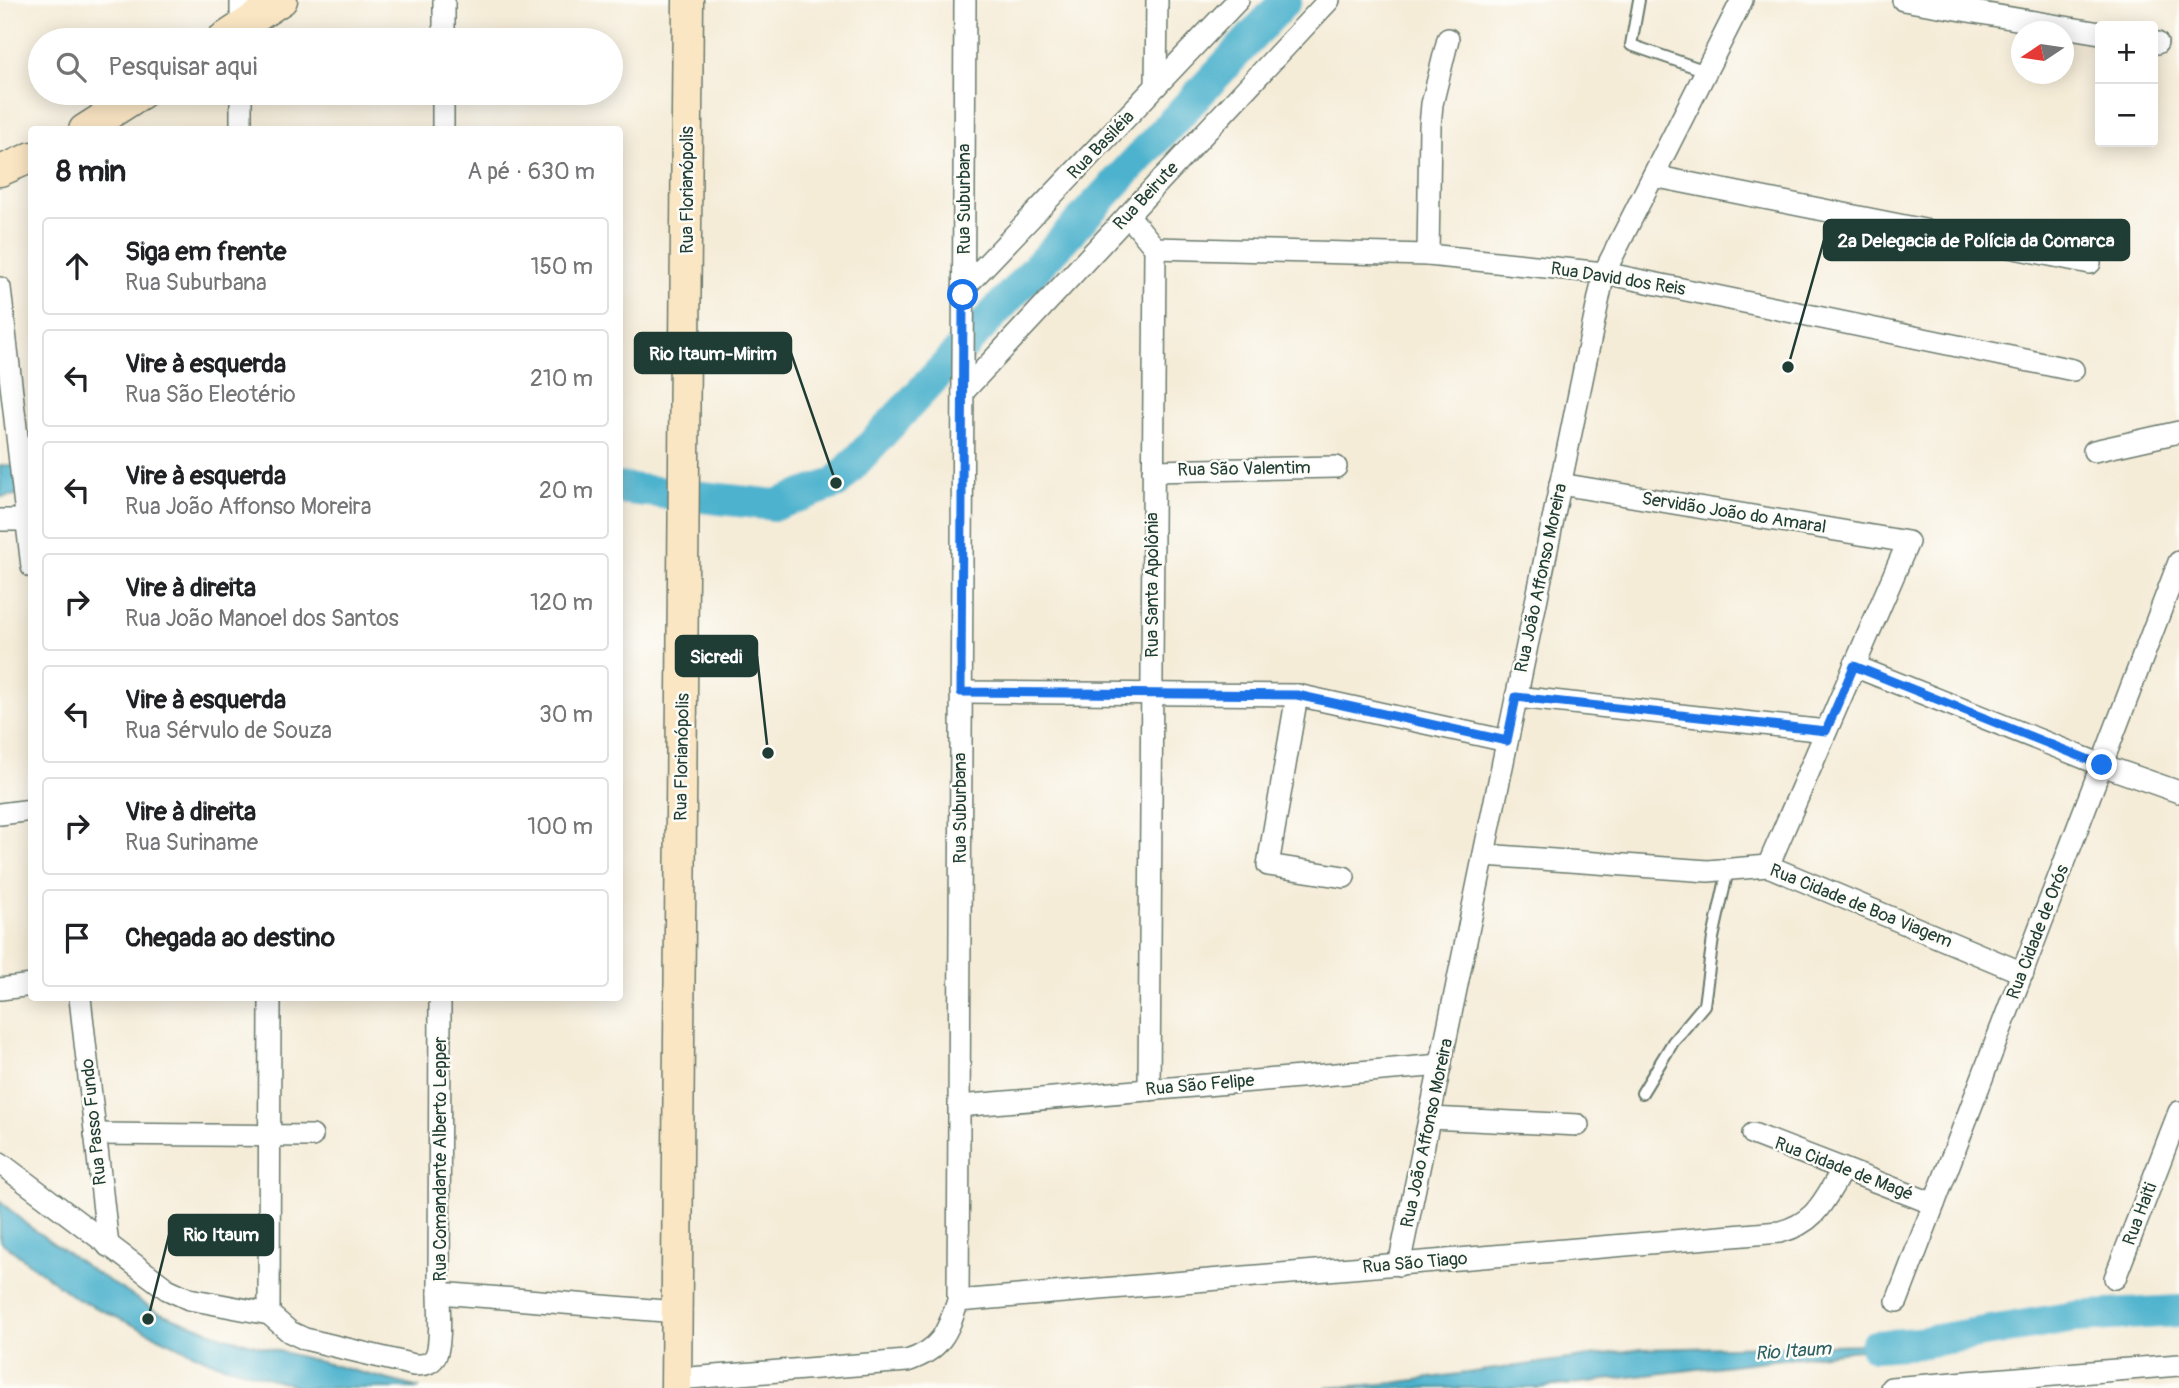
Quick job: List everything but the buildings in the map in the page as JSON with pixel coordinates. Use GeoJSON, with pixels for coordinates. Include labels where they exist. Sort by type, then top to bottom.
{"type":"FeatureCollection","features":[{"type":"Feature","properties":{"kind":"main road"},"geometry":{"type":"LineString","coordinates":[[236,27],[282,0]]}},
{"type":"Feature","properties":{"kind":"main road","name":"Rua Florianópolis"},"geometry":{"type":"LineString","coordinates":[[676,1383],[688,0]]}},
{"type":"Feature","properties":{"kind":"main road"},"geometry":{"type":"LineString","coordinates":[[90,126],[123,105]]}},
{"type":"Feature","properties":{"kind":"main road"},"geometry":{"type":"LineString","coordinates":[[0,171],[28,159]]}},
{"type":"Feature","properties":{"kind":"street"},"geometry":{"type":"LineString","coordinates":[[444,0],[444,28]]}},
{"type":"Feature","properties":{"kind":"street","name":"Rua Suburbana"},"geometry":{"type":"LineString","coordinates":[[676,1383],[907,1361],[921,1357],[943,1339],[958,1301],[965,0]]}},
{"type":"Feature","properties":{"kind":"street"},"geometry":{"type":"LineString","coordinates":[[1156,86],[1157,0]]}},
{"type":"Feature","properties":{"kind":"street","name":"Rua Basiléia"},"geometry":{"type":"LineString","coordinates":[[963,292],[1238,0]]}},
{"type":"Feature","properties":{"kind":"street","name":"Rua Beirute"},"geometry":{"type":"LineString","coordinates":[[963,393],[1329,0]]}},
{"type":"Feature","properties":{"kind":"street","name":"Rua João Affonso Moreira"},"geometry":{"type":"LineString","coordinates":[[1399,1265],[1604,273],[1742,0]]}},
{"type":"Feature","properties":{"kind":"street"},"geometry":{"type":"LineString","coordinates":[[1917,1],[2095,32]]}},
{"type":"Feature","properties":{"kind":"street"},"geometry":{"type":"LineString","coordinates":[[1428,255],[1432,104],[1448,39]]}},
{"type":"Feature","properties":{"kind":"street"},"geometry":{"type":"LineString","coordinates":[[241,105],[241,126]]}},
{"type":"Feature","properties":{"kind":"street"},"geometry":{"type":"LineString","coordinates":[[443,105],[443,126]]}},
{"type":"Feature","properties":{"kind":"street"},"geometry":{"type":"LineString","coordinates":[[1653,176],[2090,263]]}},
{"type":"Feature","properties":{"kind":"street"},"geometry":{"type":"LineString","coordinates":[[1128,215],[1155,248]]}},
{"type":"Feature","properties":{"kind":"street","name":"Rua David dos Reis"},"geometry":{"type":"LineString","coordinates":[[1155,248],[1428,255],[1604,273],[2073,370]]}},
{"type":"Feature","properties":{"kind":"street","name":"Rua Santa Apolônia"},"geometry":{"type":"LineString","coordinates":[[1149,1090],[1155,248]]}},
{"type":"Feature","properties":{"kind":"street"},"geometry":{"type":"LineString","coordinates":[[0,288],[23,447],[27,516],[0,520]]}},
{"type":"Feature","properties":{"kind":"street"},"geometry":{"type":"LineString","coordinates":[[2094,451],[2179,432]]}},
{"type":"Feature","properties":{"kind":"street","name":"Rua São Valentim"},"geometry":{"type":"LineString","coordinates":[[1153,471],[1335,467]]}},
{"type":"Feature","properties":{"kind":"street","name":"Servidão João do Amaral"},"geometry":{"type":"LineString","coordinates":[[1560,484],[1908,542],[1854,666]]}},
{"type":"Feature","properties":{"kind":"street","name":"Rua Cidade de Orós"},"geometry":{"type":"LineString","coordinates":[[1898,1300],[2179,562]]}},
{"type":"Feature","properties":{"kind":"street"},"geometry":{"type":"LineString","coordinates":[[1768,866],[1854,666],[2102,765],[2179,792]]}},
{"type":"Feature","properties":{"kind":"street"},"geometry":{"type":"LineString","coordinates":[[961,692],[1297,695],[1507,741]]}},
{"type":"Feature","properties":{"kind":"street"},"geometry":{"type":"LineString","coordinates":[[1297,695],[1268,865],[1344,877]]}},
{"type":"Feature","properties":{"kind":"street"},"geometry":{"type":"LineString","coordinates":[[1516,697],[1826,731]]}},
{"type":"Feature","properties":{"kind":"street"},"geometry":{"type":"LineString","coordinates":[[0,814],[28,810]]}},
{"type":"Feature","properties":{"kind":"street","name":"Rua Cidade de Boa Viagem"},"geometry":{"type":"LineString","coordinates":[[1484,855],[1707,871],[1768,866],[2023,973]]}},
{"type":"Feature","properties":{"kind":"street"},"geometry":{"type":"LineString","coordinates":[[0,989],[28,986]]}},
{"type":"Feature","properties":{"kind":"street","name":"Rua Passo Fundo"},"geometry":{"type":"LineString","coordinates":[[80,1001],[108,1246]]}},
{"type":"Feature","properties":{"kind":"street"},"geometry":{"type":"LineString","coordinates":[[269,1314],[270,1001]]}},
{"type":"Feature","properties":{"kind":"street","name":"Rua Comandante Alberto Lepper"},"geometry":{"type":"LineString","coordinates":[[440,1001],[439,1293],[677,1312]]}},
{"type":"Feature","properties":{"kind":"street","name":"Rua São Felipe"},"geometry":{"type":"LineString","coordinates":[[959,1106],[1441,1065]]}},
{"type":"Feature","properties":{"kind":"street","name":"Rua Haiti"},"geometry":{"type":"LineString","coordinates":[[2115,1278],[2179,1112]]}},
{"type":"Feature","properties":{"kind":"street"},"geometry":{"type":"LineString","coordinates":[[1430,1118],[1578,1125]]}},
{"type":"Feature","properties":{"kind":"street"},"geometry":{"type":"LineString","coordinates":[[95,1133],[312,1136]]}},
{"type":"Feature","properties":{"kind":"street","name":"Rua Cidade de Magé"},"geometry":{"type":"LineString","coordinates":[[1753,1134],[1934,1204]]}},
{"type":"Feature","properties":{"kind":"street"},"geometry":{"type":"LineString","coordinates":[[0,1163],[177,1295],[269,1314],[290,1332],[305,1339],[414,1365],[426,1365],[435,1357],[438,1345],[439,1293]]}},
{"type":"Feature","properties":{"kind":"street","name":"Rua São Tiago"},"geometry":{"type":"LineString","coordinates":[[958,1301],[1780,1231],[1807,1222],[1843,1169]]}},
{"type":"Feature","properties":{"kind":"street"},"geometry":{"type":"LineString","coordinates":[[1891,1388],[2001,1383],[2179,1365]]}},
{"type":"Feature","properties":{"kind":"lane"},"geometry":{"type":"LineString","coordinates":[[1639,0],[1631,45],[1706,71]]}},
{"type":"Feature","properties":{"kind":"lane"},"geometry":{"type":"LineString","coordinates":[[1642,1093],[1673,1042],[1704,1004],[1713,937],[1728,870]]}},
{"type":"Feature","properties":{"kind":"water"},"geometry":{"type":"Polygon","coordinates":[[[0,465],[28,466],[28,493],[0,497],[0,465]]]}},
{"type":"Feature","properties":{"kind":"water"},"geometry":{"type":"Polygon","coordinates":[[[0,1201],[26,1224],[158,1312],[222,1336],[420,1388],[303,1388],[210,1361],[75,1298],[0,1241],[0,1201]]]}},
{"type":"Feature","properties":{"kind":"water"},"geometry":{"type":"Polygon","coordinates":[[[1918,1343],[1537,1388],[1325,1388],[1393,1383],[1641,1349],[1918,1343]]]}},
{"type":"Feature","properties":{"kind":"waterway"},"geometry":{"type":"LineString","coordinates":[[623,488],[775,505],[836,483],[1286,0]]}},
{"type":"Feature","properties":{"kind":"waterway","name":"Rio Itaum"},"geometry":{"type":"LineString","coordinates":[[1875,1346],[1918,1343],[2075,1317],[2179,1311]]}},
{"type":"Feature","properties":{"kind":"place","name":"2ª Delegacia de Polícia da Comarca"},"geometry":{"type":"Point","coordinates":[1788,367]}},
{"type":"Feature","properties":{"kind":"place","name":"Rio Itaum-Mirim"},"geometry":{"type":"Point","coordinates":[836,483]}},
{"type":"Feature","properties":{"kind":"place","name":"Sicredi"},"geometry":{"type":"Point","coordinates":[768,753]}},
{"type":"Feature","properties":{"kind":"place","name":"Rio Itaum"},"geometry":{"type":"Point","coordinates":[148,1319]}},
{"type":"Feature","properties":{"kind":"route"},"geometry":{"type":"LineString","coordinates":[[963,295],[961,692],[1297,695],[1507,741],[1516,697],[1826,731],[1854,666],[2102,765]]}}]}
